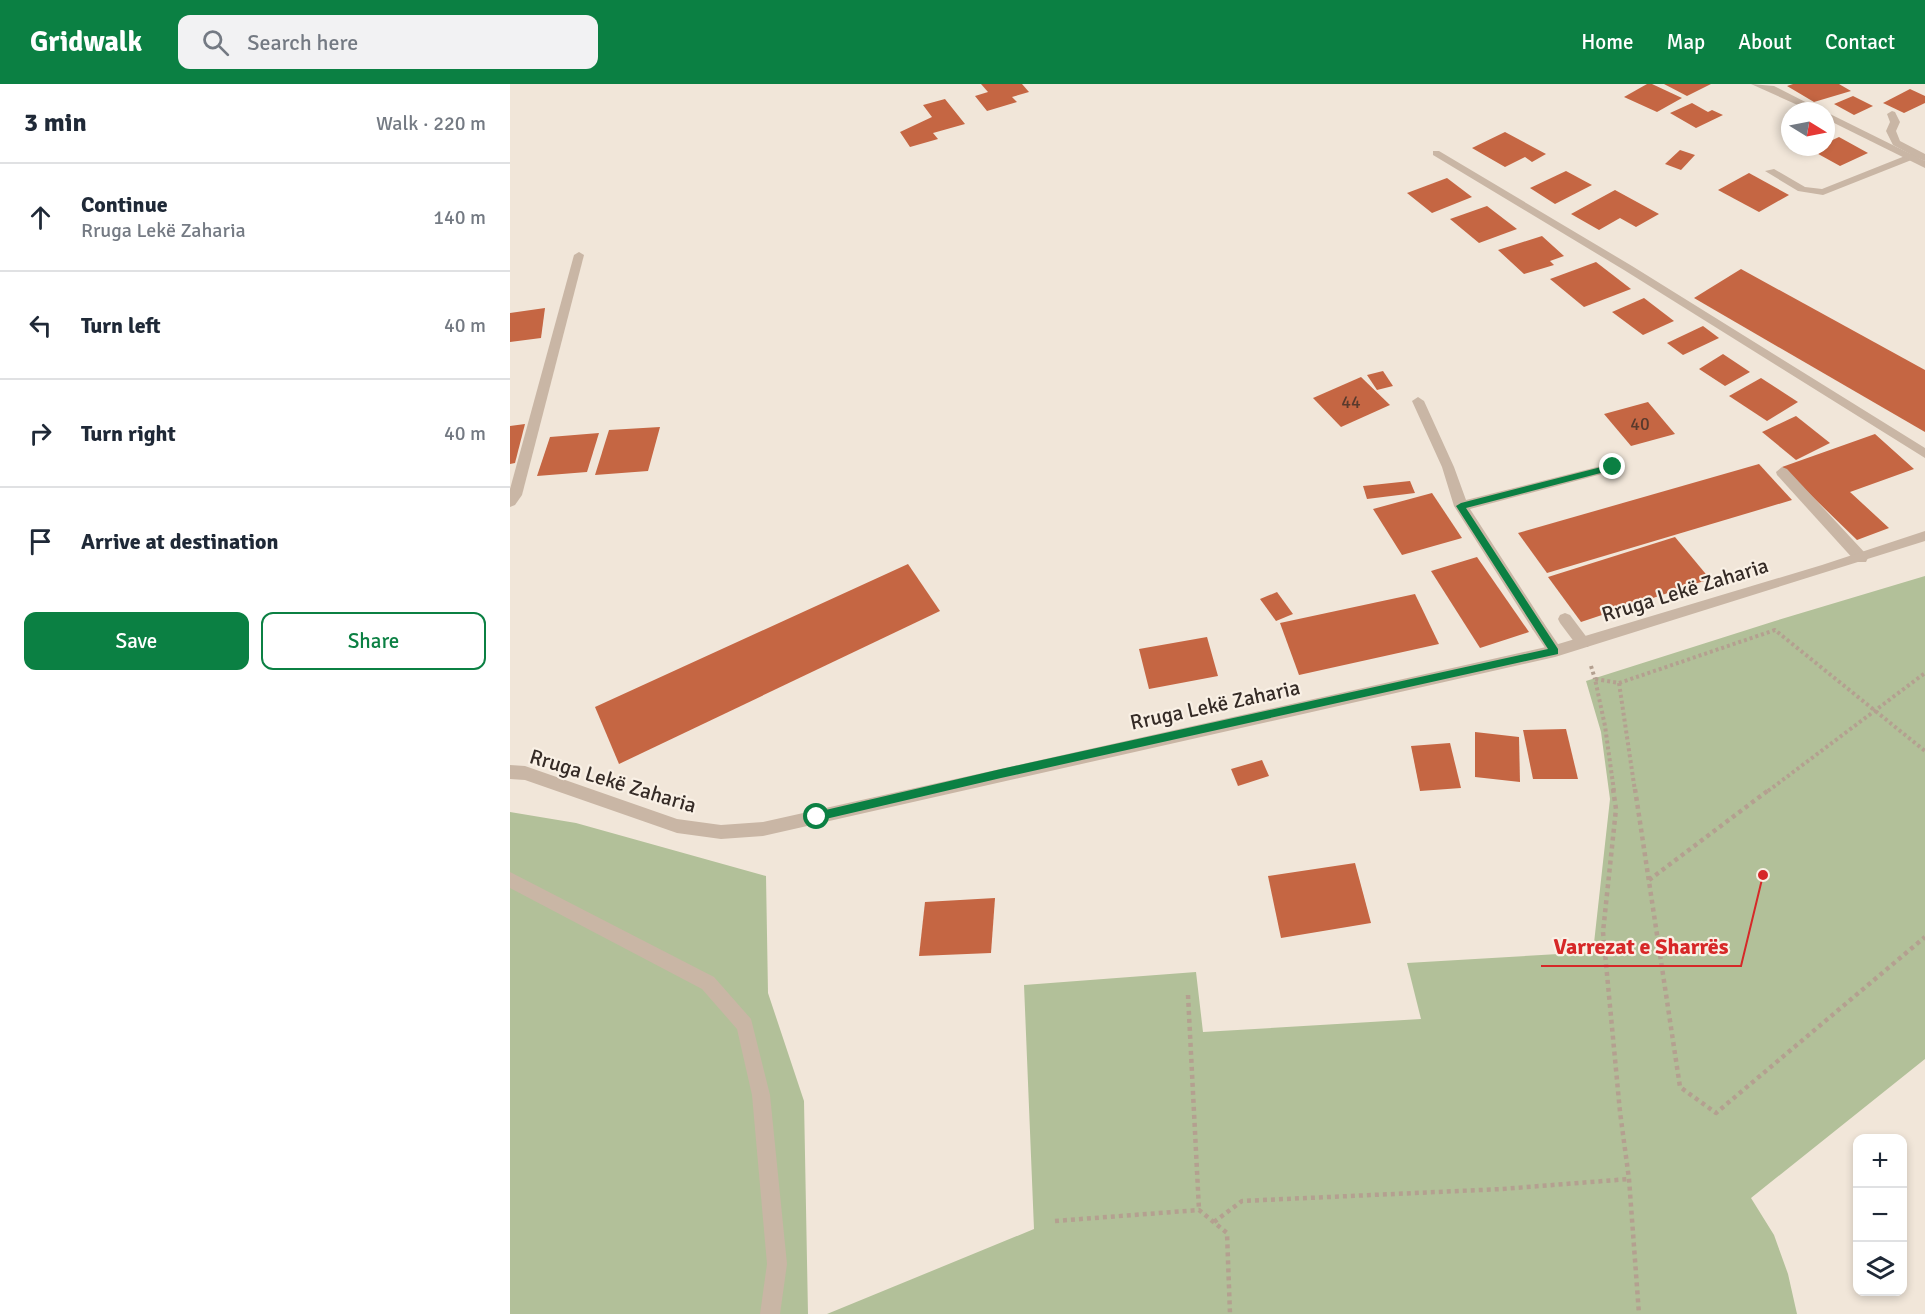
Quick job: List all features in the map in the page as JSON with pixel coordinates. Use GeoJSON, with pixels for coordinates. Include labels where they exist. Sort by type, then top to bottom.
{"type":"FeatureCollection","features":[{"type":"Feature","properties":{"kind":"street"},"geometry":{"type":"LineString","coordinates":[[1756,84],[1771,88],[1800,102]]}},
{"type":"Feature","properties":{"kind":"street"},"geometry":{"type":"LineString","coordinates":[[1892,114],[1894,122],[1891,131],[1896,143],[1925,158]]}},
{"type":"Feature","properties":{"kind":"street"},"geometry":{"type":"LineString","coordinates":[[1835,120],[1925,165]]}},
{"type":"Feature","properties":{"kind":"street"},"geometry":{"type":"LineString","coordinates":[[1436,153],[1628,268],[1925,454]]}},
{"type":"Feature","properties":{"kind":"street"},"geometry":{"type":"LineString","coordinates":[[1770,171],[1803,190],[1812,193],[1823,192],[1910,158]]}},
{"type":"Feature","properties":{"kind":"street"},"geometry":{"type":"LineString","coordinates":[[510,502],[515,495],[579,255]]}},
{"type":"Feature","properties":{"kind":"street"},"geometry":{"type":"LineString","coordinates":[[1418,401],[1448,467],[1461,506],[1555,651]]}},
{"type":"Feature","properties":{"kind":"street"},"geometry":{"type":"LineString","coordinates":[[1461,506],[1613,467]]}},
{"type":"Feature","properties":{"kind":"street"},"geometry":{"type":"LineString","coordinates":[[1782,472],[1861,558]]}},
{"type":"Feature","properties":{"kind":"street","name":"Rruga Lekë Zaharia"},"geometry":{"type":"LineString","coordinates":[[510,772],[525,773],[677,826],[721,832],[763,829],[1555,651],[1861,558],[1925,536]]}},
{"type":"Feature","properties":{"kind":"street"},"geometry":{"type":"LineString","coordinates":[[1565,619],[1583,643]]}},
{"type":"Feature","properties":{"kind":"street"},"geometry":{"type":"LineString","coordinates":[[510,880],[708,983],[745,1025],[761,1095],[777,1264],[770,1314]]}},
{"type":"Feature","properties":{"kind":"path"},"geometry":{"type":"LineString","coordinates":[[1639,1314],[1629,1179],[1620,1112],[1603,932],[1616,809],[1614,780],[1595,679],[1619,683],[1775,630],[1925,751]]}},
{"type":"Feature","properties":{"kind":"path"},"geometry":{"type":"LineString","coordinates":[[1648,880],[1925,673]]}},
{"type":"Feature","properties":{"kind":"path"},"geometry":{"type":"LineString","coordinates":[[1619,683],[1680,1087],[1716,1113],[1925,937]]}},
{"type":"Feature","properties":{"kind":"path"},"geometry":{"type":"LineString","coordinates":[[1188,995],[1199,1210]]}},
{"type":"Feature","properties":{"kind":"path"},"geometry":{"type":"LineString","coordinates":[[1214,1222],[1242,1201],[1502,1189],[1629,1179]]}},
{"type":"Feature","properties":{"kind":"path"},"geometry":{"type":"LineString","coordinates":[[1055,1221],[1199,1210],[1227,1233],[1230,1314]]}},
{"type":"Feature","properties":{"kind":"green space"},"geometry":{"type":"Polygon","coordinates":[[[1925,576],[1925,1059],[1751,1198],[1774,1235],[1788,1274],[1797,1314],[827,1314],[1034,1229],[1024,985],[1196,972],[1203,1032],[1421,1019],[1407,963],[1593,952],[1610,799],[1601,732],[1586,681],[1925,576]]]}},
{"type":"Feature","properties":{"kind":"green space"},"geometry":{"type":"Polygon","coordinates":[[[510,812],[576,823],[766,876],[768,993],[804,1101],[808,1314],[510,1314],[510,812]]]}},
{"type":"Feature","properties":{"kind":"building"},"geometry":{"type":"Polygon","coordinates":[[[981,84],[1022,84],[1029,92],[1012,97],[1017,102],[987,111],[975,96],[988,92],[981,84]]]}},
{"type":"Feature","properties":{"kind":"building"},"geometry":{"type":"Polygon","coordinates":[[[1647,84],[1652,84],[1682,98],[1657,112],[1624,97],[1647,84]]]}},
{"type":"Feature","properties":{"kind":"building"},"geometry":{"type":"Polygon","coordinates":[[[1664,84],[1711,84],[1687,96],[1664,84]]]}},
{"type":"Feature","properties":{"kind":"building"},"geometry":{"type":"Polygon","coordinates":[[[1839,84],[1851,91],[1814,102],[1787,86],[1839,84]]]}},
{"type":"Feature","properties":{"kind":"building"},"geometry":{"type":"Polygon","coordinates":[[[1910,89],[1925,96],[1925,103],[1904,113],[1883,103],[1910,89]]]}},
{"type":"Feature","properties":{"kind":"building"},"geometry":{"type":"Polygon","coordinates":[[[1853,96],[1873,106],[1854,115],[1835,104],[1853,96]]]}},
{"type":"Feature","properties":{"kind":"building"},"geometry":{"type":"Polygon","coordinates":[[[945,99],[965,124],[933,133],[938,139],[910,147],[900,132],[932,117],[923,105],[945,99]]]}},
{"type":"Feature","properties":{"kind":"building"},"geometry":{"type":"Polygon","coordinates":[[[1692,103],[1708,112],[1712,110],[1723,115],[1696,128],[1670,113],[1692,103]]]}},
{"type":"Feature","properties":{"kind":"building"},"geometry":{"type":"Polygon","coordinates":[[[1505,132],[1546,154],[1532,162],[1525,157],[1505,167],[1472,148],[1505,132]]]}},
{"type":"Feature","properties":{"kind":"building"},"geometry":{"type":"Polygon","coordinates":[[[1839,137],[1868,153],[1840,166],[1822,156],[1835,156],[1835,139],[1839,137]]]}},
{"type":"Feature","properties":{"kind":"building"},"geometry":{"type":"Polygon","coordinates":[[[1680,150],[1695,155],[1681,170],[1665,164],[1680,150]]]}},
{"type":"Feature","properties":{"kind":"building"},"geometry":{"type":"Polygon","coordinates":[[[1566,171],[1592,185],[1555,204],[1530,188],[1566,171]]]}},
{"type":"Feature","properties":{"kind":"building"},"geometry":{"type":"Polygon","coordinates":[[[1749,173],[1789,195],[1759,212],[1718,190],[1749,173]]]}},
{"type":"Feature","properties":{"kind":"building"},"geometry":{"type":"Polygon","coordinates":[[[1447,178],[1472,197],[1432,213],[1407,193],[1447,178]]]}},
{"type":"Feature","properties":{"kind":"building"},"geometry":{"type":"Polygon","coordinates":[[[1615,190],[1659,214],[1636,227],[1620,218],[1599,230],[1571,214],[1615,190]]]}},
{"type":"Feature","properties":{"kind":"building"},"geometry":{"type":"Polygon","coordinates":[[[1487,206],[1517,229],[1479,243],[1450,219],[1487,206]]]}},
{"type":"Feature","properties":{"kind":"building"},"geometry":{"type":"Polygon","coordinates":[[[1542,236],[1564,256],[1550,261],[1554,265],[1524,274],[1498,250],[1542,236]]]}},
{"type":"Feature","properties":{"kind":"building"},"geometry":{"type":"Polygon","coordinates":[[[1596,262],[1631,289],[1584,307],[1550,279],[1596,262]]]}},
{"type":"Feature","properties":{"kind":"building"},"geometry":{"type":"Polygon","coordinates":[[[1741,269],[1925,370],[1925,432],[1694,298],[1741,269]]]}},
{"type":"Feature","properties":{"kind":"building"},"geometry":{"type":"Polygon","coordinates":[[[1644,298],[1674,321],[1643,335],[1612,312],[1644,298]]]}},
{"type":"Feature","properties":{"kind":"building"},"geometry":{"type":"Polygon","coordinates":[[[545,308],[541,338],[510,342],[510,313],[545,308]]]}},
{"type":"Feature","properties":{"kind":"building"},"geometry":{"type":"Polygon","coordinates":[[[1703,326],[1719,338],[1683,355],[1667,343],[1703,326]]]}},
{"type":"Feature","properties":{"kind":"building"},"geometry":{"type":"Polygon","coordinates":[[[1723,354],[1750,372],[1725,386],[1699,369],[1723,354]]]}},
{"type":"Feature","properties":{"kind":"building"},"geometry":{"type":"Polygon","coordinates":[[[1383,371],[1393,386],[1377,390],[1367,375],[1383,371]]]}},
{"type":"Feature","properties":{"kind":"building"},"geometry":{"type":"Polygon","coordinates":[[[1361,377],[1390,405],[1341,427],[1313,398],[1361,377]]]}},
{"type":"Feature","properties":{"kind":"building"},"geometry":{"type":"Polygon","coordinates":[[[1761,378],[1798,402],[1767,421],[1729,396],[1761,378]]]}},
{"type":"Feature","properties":{"kind":"building"},"geometry":{"type":"Polygon","coordinates":[[[1648,402],[1675,434],[1631,446],[1604,414],[1648,402]]]}},
{"type":"Feature","properties":{"kind":"building"},"geometry":{"type":"Polygon","coordinates":[[[1796,416],[1830,443],[1796,460],[1762,432],[1796,416]]]}},
{"type":"Feature","properties":{"kind":"building"},"geometry":{"type":"Polygon","coordinates":[[[525,424],[515,463],[510,464],[510,426],[525,424]]]}},
{"type":"Feature","properties":{"kind":"building"},"geometry":{"type":"Polygon","coordinates":[[[660,427],[648,471],[595,475],[609,430],[660,427]]]}},
{"type":"Feature","properties":{"kind":"building"},"geometry":{"type":"Polygon","coordinates":[[[599,433],[587,472],[537,476],[550,437],[599,433]]]}},
{"type":"Feature","properties":{"kind":"building"},"geometry":{"type":"Polygon","coordinates":[[[1875,434],[1914,469],[1850,492],[1889,528],[1857,540],[1782,467],[1875,434]]]}},
{"type":"Feature","properties":{"kind":"building"},"geometry":{"type":"Polygon","coordinates":[[[1759,464],[1792,500],[1547,573],[1518,533],[1759,464]]]}},
{"type":"Feature","properties":{"kind":"building"},"geometry":{"type":"Polygon","coordinates":[[[1410,481],[1415,493],[1367,499],[1363,486],[1410,481]]]}},
{"type":"Feature","properties":{"kind":"building"},"geometry":{"type":"Polygon","coordinates":[[[1432,493],[1462,538],[1402,555],[1373,509],[1432,493]]]}},
{"type":"Feature","properties":{"kind":"building"},"geometry":{"type":"Polygon","coordinates":[[[1675,537],[1710,579],[1581,622],[1548,577],[1675,537]]]}},
{"type":"Feature","properties":{"kind":"building"},"geometry":{"type":"Polygon","coordinates":[[[1477,557],[1529,632],[1480,648],[1431,571],[1477,557]]]}},
{"type":"Feature","properties":{"kind":"building"},"geometry":{"type":"Polygon","coordinates":[[[908,564],[940,611],[619,764],[595,707],[908,564]]]}},
{"type":"Feature","properties":{"kind":"building"},"geometry":{"type":"Polygon","coordinates":[[[1277,592],[1293,614],[1276,621],[1260,599],[1277,592]]]}},
{"type":"Feature","properties":{"kind":"building"},"geometry":{"type":"Polygon","coordinates":[[[1415,594],[1439,644],[1299,675],[1280,623],[1415,594]]]}},
{"type":"Feature","properties":{"kind":"building"},"geometry":{"type":"Polygon","coordinates":[[[1207,637],[1218,676],[1149,689],[1139,649],[1207,637]]]}},
{"type":"Feature","properties":{"kind":"building"},"geometry":{"type":"Polygon","coordinates":[[[1566,729],[1578,779],[1533,779],[1523,730],[1566,729]]]}},
{"type":"Feature","properties":{"kind":"building"},"geometry":{"type":"Polygon","coordinates":[[[1475,732],[1519,737],[1520,782],[1475,777],[1475,732]]]}},
{"type":"Feature","properties":{"kind":"building"},"geometry":{"type":"Polygon","coordinates":[[[1450,743],[1461,788],[1420,791],[1411,746],[1450,743]]]}},
{"type":"Feature","properties":{"kind":"building"},"geometry":{"type":"Polygon","coordinates":[[[1262,760],[1269,776],[1238,786],[1231,769],[1262,760]]]}},
{"type":"Feature","properties":{"kind":"building"},"geometry":{"type":"Polygon","coordinates":[[[1355,863],[1371,923],[1281,938],[1268,876],[1355,863]]]}},
{"type":"Feature","properties":{"kind":"building"},"geometry":{"type":"Polygon","coordinates":[[[995,898],[991,953],[919,956],[925,902],[995,898]]]}},
{"type":"Feature","properties":{"kind":"place","name":"Varrezat e Sharrës"},"geometry":{"type":"Point","coordinates":[1763,875]}},
{"type":"Feature","properties":{"kind":"route"},"geometry":{"type":"LineString","coordinates":[[817,817],[1555,651],[1461,506],[1613,467]]}}]}
